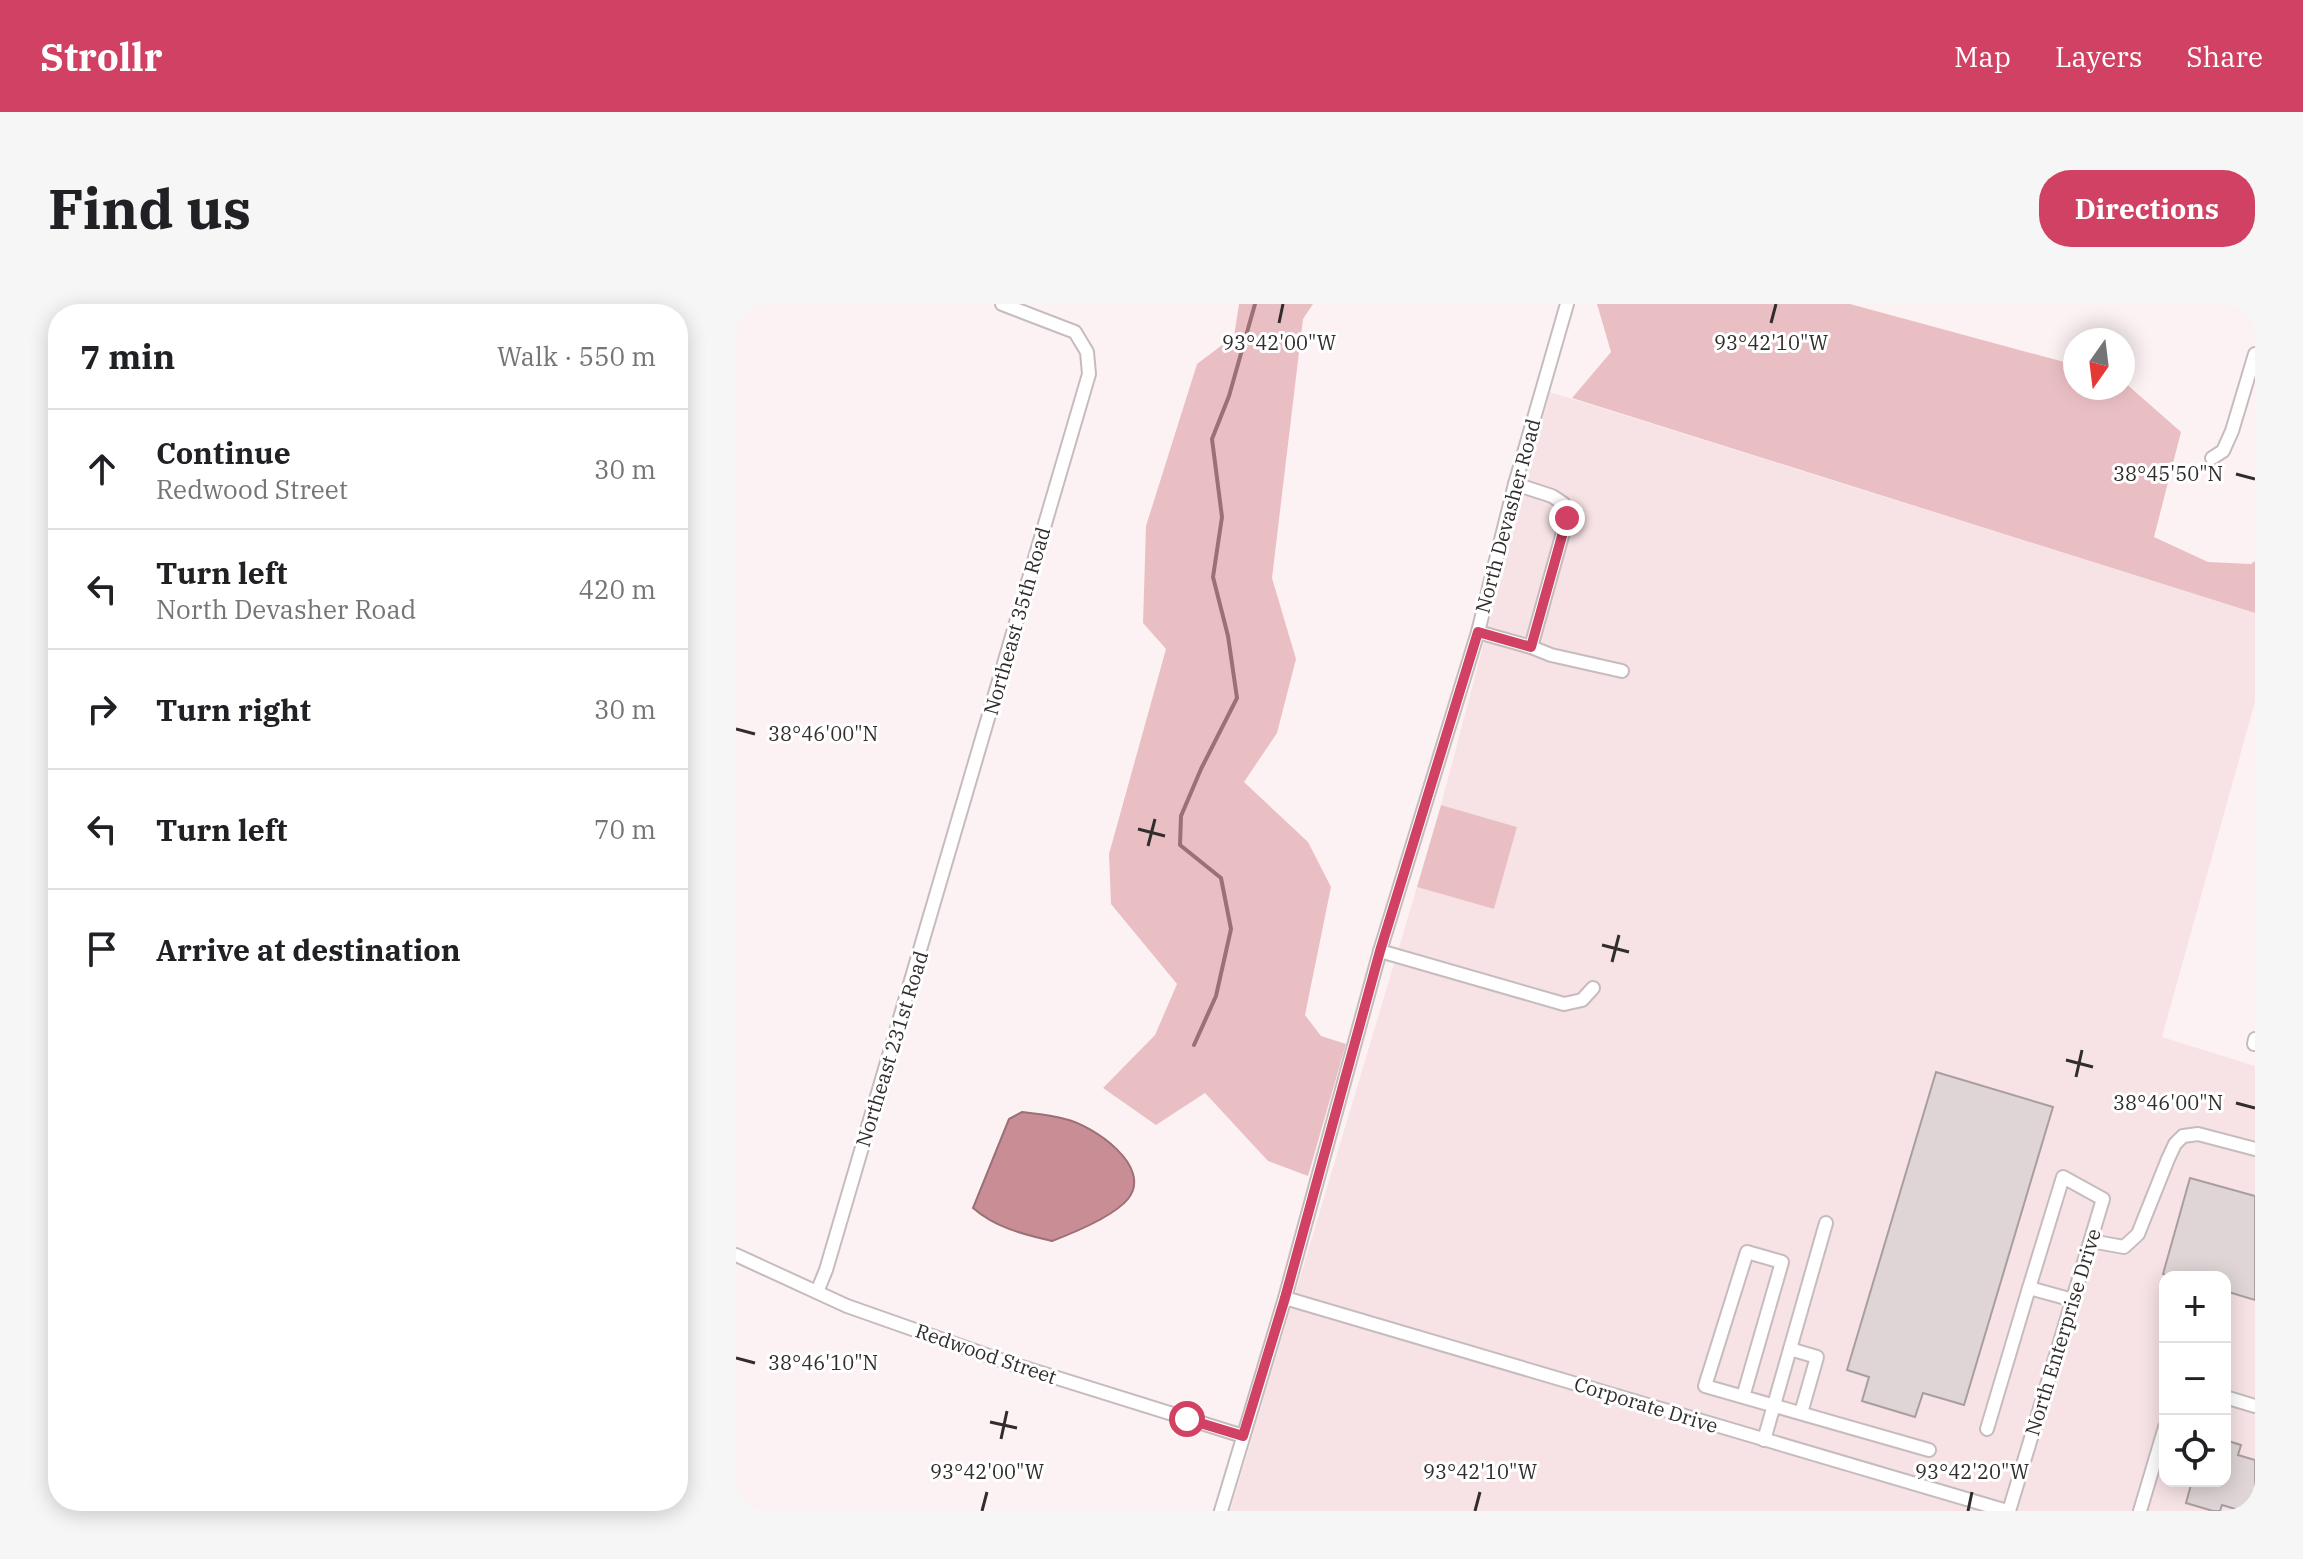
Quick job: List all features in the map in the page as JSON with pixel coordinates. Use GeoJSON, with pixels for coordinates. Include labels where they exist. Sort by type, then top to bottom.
{"type":"FeatureCollection","features":[{"type":"Feature","properties":{"kind":"street","name":"Northeast 35th Road"},"geometry":{"type":"LineString","coordinates":[[963,806],[1089,374],[1084,345],[1075,332],[1002,304]]}},
{"type":"Feature","properties":{"kind":"street","name":"North Devasher Road"},"geometry":{"type":"LineString","coordinates":[[1221,1511],[1285,1298],[1380,951],[1478,632],[1515,484],[1567,304]]}},
{"type":"Feature","properties":{"kind":"street"},"geometry":{"type":"LineString","coordinates":[[2212,458],[2223,451],[2232,431],[2255,354]]}},
{"type":"Feature","properties":{"kind":"street"},"geometry":{"type":"LineString","coordinates":[[1515,484],[1552,496],[1564,504],[1567,518],[1531,647]]}},
{"type":"Feature","properties":{"kind":"street"},"geometry":{"type":"LineString","coordinates":[[1478,632],[1551,655],[1622,671]]}},
{"type":"Feature","properties":{"kind":"street","name":"Northeast 231st Road"},"geometry":{"type":"LineString","coordinates":[[817,1292],[963,806]]}},
{"type":"Feature","properties":{"kind":"street"},"geometry":{"type":"LineString","coordinates":[[1380,951],[1564,1004],[1582,1000],[1593,988]]}},
{"type":"Feature","properties":{"kind":"street"},"geometry":{"type":"LineString","coordinates":[[2091,1241],[2124,1247],[2138,1234],[2175,1144],[2183,1136],[2198,1134],[2255,1149]]}},
{"type":"Feature","properties":{"kind":"street","name":"North Enterprise Drive"},"geometry":{"type":"LineString","coordinates":[[2008,1511],[2103,1199],[2063,1177],[2029,1288]]}},
{"type":"Feature","properties":{"kind":"street"},"geometry":{"type":"LineString","coordinates":[[1764,1440],[1826,1223]]}},
{"type":"Feature","properties":{"kind":"street"},"geometry":{"type":"LineString","coordinates":[[1743,1397],[1782,1262],[1747,1252],[1705,1386],[1743,1397],[1774,1405],[1929,1450]]}},
{"type":"Feature","properties":{"kind":"street","name":"Redwood Street"},"geometry":{"type":"LineString","coordinates":[[736,1255],[847,1306],[1006,1362],[1243,1436]]}},
{"type":"Feature","properties":{"kind":"street"},"geometry":{"type":"LineString","coordinates":[[1987,1429],[2029,1288],[2073,1300]]}},
{"type":"Feature","properties":{"kind":"street","name":"Corporate Drive"},"geometry":{"type":"LineString","coordinates":[[1285,1298],[2008,1511]]}},
{"type":"Feature","properties":{"kind":"street"},"geometry":{"type":"LineString","coordinates":[[1790,1349],[1817,1357],[1801,1413]]}},
{"type":"Feature","properties":{"kind":"street"},"geometry":{"type":"LineString","coordinates":[[2231,1399],[2255,1406]]}},
{"type":"Feature","properties":{"kind":"street"},"geometry":{"type":"LineString","coordinates":[[2140,1511],[2159,1447]]}},
{"type":"Feature","properties":{"kind":"shaded area"},"geometry":{"type":"Polygon","coordinates":[[[1239,304],[1313,304],[1303,319],[1272,578],[1296,659],[1277,733],[1244,782],[1308,842],[1331,887],[1305,1015],[1321,1036],[1346,1044],[1308,1176],[1268,1161],[1205,1093],[1156,1125],[1103,1088],[1155,1035],[1177,984],[1111,904],[1109,854],[1166,649],[1143,623],[1146,526],[1197,364],[1234,336],[1239,304]]]}},
{"type":"Feature","properties":{"kind":"shaded area"},"geometry":{"type":"Polygon","coordinates":[[[1597,304],[1850,304],[2063,362],[2063,400],[2135,400],[2135,392],[2181,432],[2154,537],[2208,562],[2251,564],[2255,561],[2255,613],[1572,398],[1611,352],[1597,304]]]}},
{"type":"Feature","properties":{"kind":"shaded area"},"geometry":{"type":"Polygon","coordinates":[[[1550,392],[2255,613],[2255,702],[2162,1037],[2255,1066],[2255,1511],[1230,1511],[1417,887],[1494,909],[1517,827],[1441,805],[1550,392]]]}},
{"type":"Feature","properties":{"kind":"shaded area"},"geometry":{"type":"Polygon","coordinates":[[[1441,805],[1517,827],[1494,909],[1417,887],[1441,805]]]}},
{"type":"Feature","properties":{"kind":"shaded area"},"geometry":{"type":"Polygon","coordinates":[[[1022,1112],[1065,1119],[1104,1138],[1127,1161],[1133,1173],[1134,1186],[1128,1199],[1103,1218],[1052,1241],[1000,1225],[973,1208],[1009,1119],[1022,1112]]]}},
{"type":"Feature","properties":{"kind":"building"},"geometry":{"type":"Polygon","coordinates":[[[1936,1072],[2053,1107],[1964,1405],[1923,1393],[1915,1417],[1862,1401],[1869,1377],[1847,1370],[1936,1072]]]}},
{"type":"Feature","properties":{"kind":"building"},"geometry":{"type":"Polygon","coordinates":[[[2190,1178],[2255,1196],[2255,1300],[2231,1293],[2231,1271],[2164,1271],[2190,1178]]]}},
{"type":"Feature","properties":{"kind":"building"},"geometry":{"type":"Polygon","coordinates":[[[2231,1442],[2241,1445],[2238,1455],[2255,1460],[2255,1511],[2222,1505],[2220,1511],[2213,1511],[2186,1503],[2190,1487],[2231,1487],[2231,1442]]]}},
{"type":"Feature","properties":{"kind":"waterway"},"geometry":{"type":"LineString","coordinates":[[1194,1045],[1216,996],[1231,929],[1221,878],[1180,845],[1181,816],[1237,698],[1228,636],[1213,577],[1222,517],[1212,439],[1229,396],[1255,304]]}},
{"type":"Feature","properties":{"kind":"route"},"geometry":{"type":"LineString","coordinates":[[1187,1419],[1243,1436],[1285,1298],[1380,951],[1478,632],[1531,647],[1567,518]]}}]}
